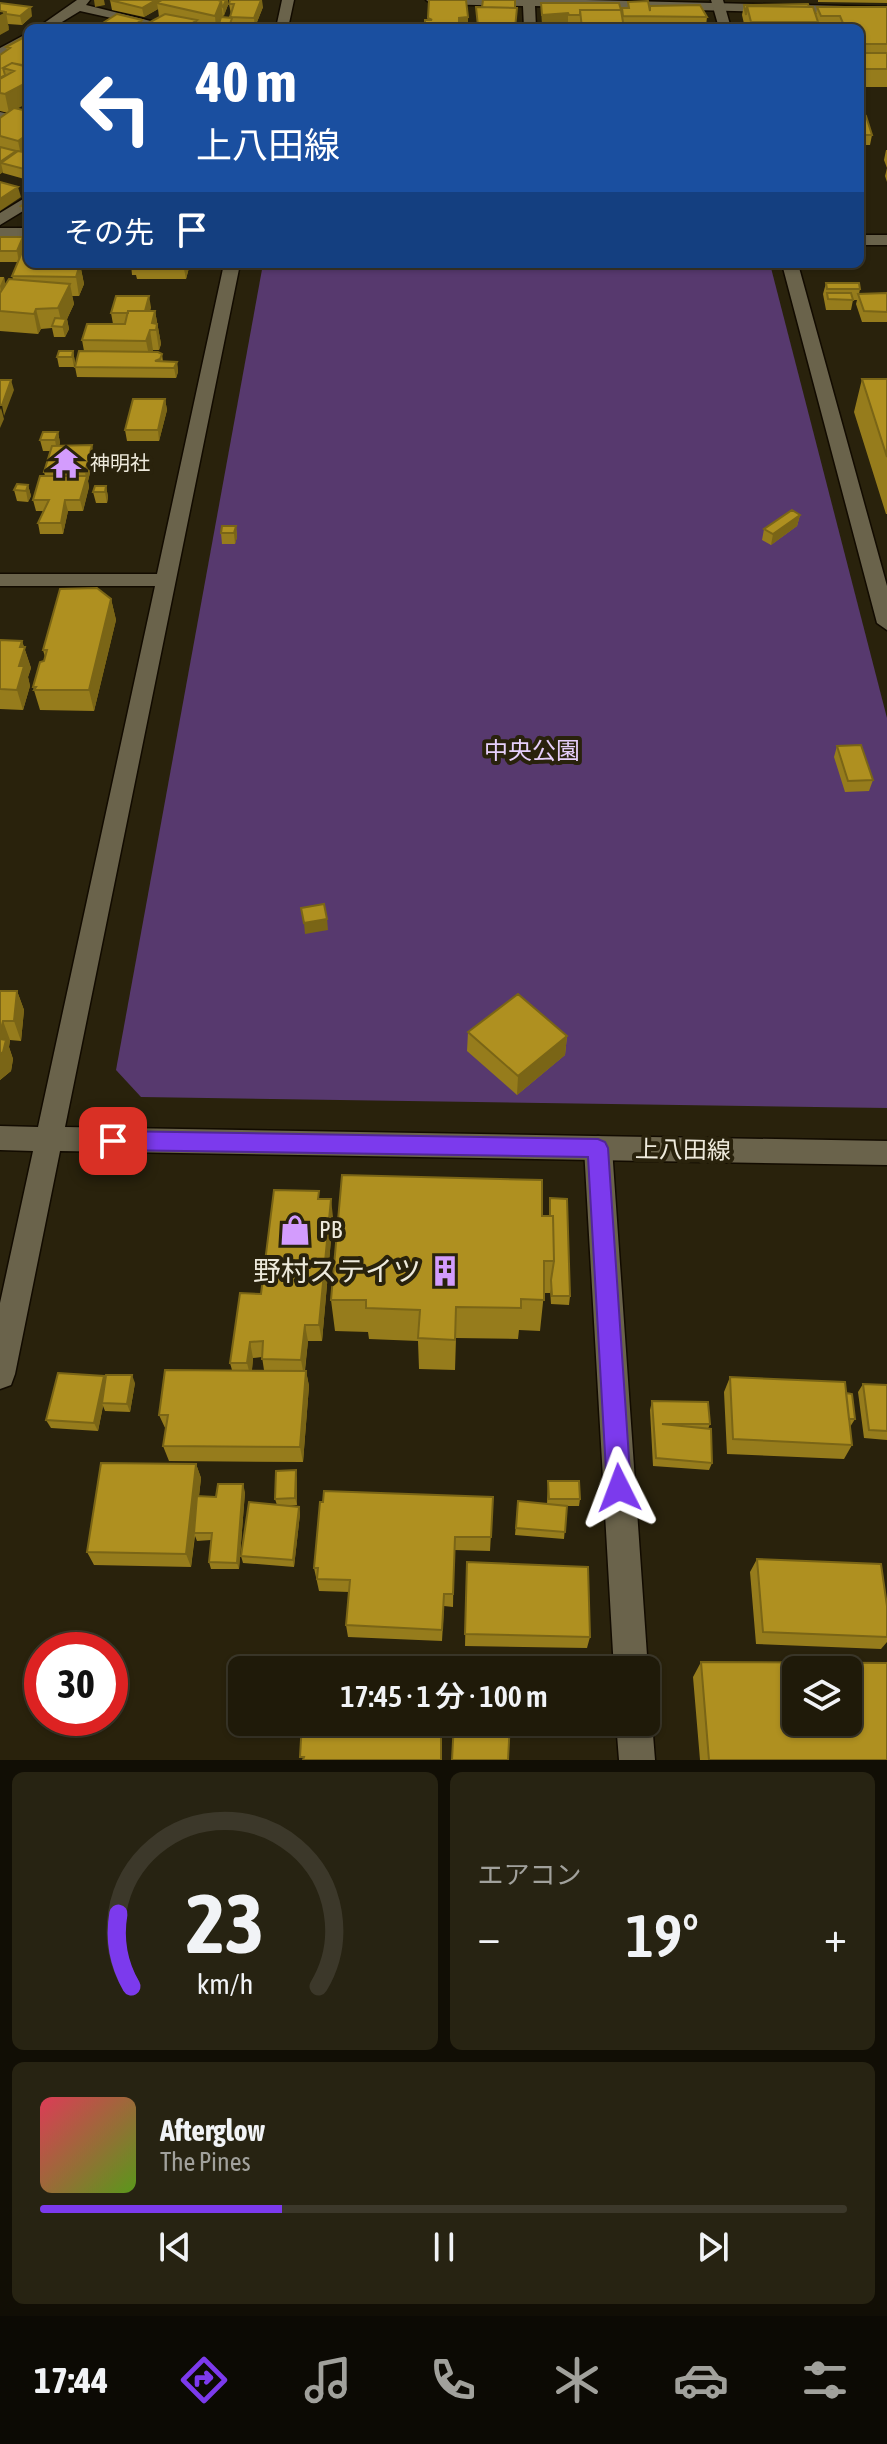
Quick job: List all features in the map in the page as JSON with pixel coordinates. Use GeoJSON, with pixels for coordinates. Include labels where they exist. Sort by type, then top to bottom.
{"type":"FeatureCollection","features":[{"type":"Feature","properties":{"kind":"street"},"geometry":{"type":"LineString","coordinates":[[283,24],[288,0]]}},
{"type":"Feature","properties":{"kind":"street"},"geometry":{"type":"LineString","coordinates":[[432,0],[718,3],[887,11]]}},
{"type":"Feature","properties":{"kind":"street"},"geometry":{"type":"LineString","coordinates":[[529,1],[530,24]]}},
{"type":"Feature","properties":{"kind":"street"},"geometry":{"type":"LineString","coordinates":[[718,3],[724,24]]}},
{"type":"Feature","properties":{"kind":"street"},"geometry":{"type":"LineString","coordinates":[[49,24],[81,4],[150,24]]}},
{"type":"Feature","properties":{"kind":"street"},"geometry":{"type":"LineString","coordinates":[[0,54],[24,39]]}},
{"type":"Feature","properties":{"kind":"street"},"geometry":{"type":"LineString","coordinates":[[0,116],[24,118]]}},
{"type":"Feature","properties":{"kind":"street"},"geometry":{"type":"LineString","coordinates":[[0,131],[24,118]]}},
{"type":"Feature","properties":{"kind":"street"},"geometry":{"type":"LineString","coordinates":[[0,220],[24,204]]}},
{"type":"Feature","properties":{"kind":"street"},"geometry":{"type":"LineString","coordinates":[[0,233],[24,233]]}},
{"type":"Feature","properties":{"kind":"street"},"geometry":{"type":"LineString","coordinates":[[864,240],[887,240]]}},
{"type":"Feature","properties":{"kind":"street"},"geometry":{"type":"LineString","coordinates":[[0,1374],[231,268]]}},
{"type":"Feature","properties":{"kind":"street"},"geometry":{"type":"LineString","coordinates":[[791,268],[881,575],[887,623]]}},
{"type":"Feature","properties":{"kind":"street"},"geometry":{"type":"LineString","coordinates":[[0,580],[165,580]]}},
{"type":"Feature","properties":{"kind":"street","name":"上八田線"},"geometry":{"type":"LineString","coordinates":[[0,1138],[887,1153]]}},
{"type":"Feature","properties":{"kind":"street"},"geometry":{"type":"LineString","coordinates":[[598,1148],[630,1656]]}},
{"type":"Feature","properties":{"kind":"street"},"geometry":{"type":"LineString","coordinates":[[635,1736],[637,1760]]}},
{"type":"Feature","properties":{"kind":"green space","name":"中央公園"},"geometry":{"type":"Polygon","coordinates":[[[262,268],[771,268],[887,718],[887,1108],[141,1097],[116,1070],[262,268]]]}},
{"type":"Feature","properties":{"kind":"building"},"geometry":{"type":"Polygon","coordinates":[[[110,0],[156,0],[142,8],[110,0]]]}},
{"type":"Feature","properties":{"kind":"building"},"geometry":{"type":"Polygon","coordinates":[[[162,0],[221,1],[215,16],[157,3],[162,0]]]}},
{"type":"Feature","properties":{"kind":"building"},"geometry":{"type":"Polygon","coordinates":[[[230,0],[261,0],[254,18],[230,17],[234,4],[229,4],[230,0]]]}},
{"type":"Feature","properties":{"kind":"building"},"geometry":{"type":"Polygon","coordinates":[[[429,0],[466,0],[468,17],[459,18],[459,24],[425,24],[425,20],[432,20],[428,18],[429,0]]]}},
{"type":"Feature","properties":{"kind":"building"},"geometry":{"type":"Polygon","coordinates":[[[483,0],[515,0],[515,8],[482,7],[483,0]]]}},
{"type":"Feature","properties":{"kind":"building"},"geometry":{"type":"Polygon","coordinates":[[[648,1],[650,11],[650,6],[700,5],[707,17],[623,16],[622,8],[629,8],[628,2],[648,1]]]}},
{"type":"Feature","properties":{"kind":"building"},"geometry":{"type":"Polygon","coordinates":[[[0,3],[31,7],[20,16],[0,11],[0,3]]]}},
{"type":"Feature","properties":{"kind":"building"},"geometry":{"type":"Polygon","coordinates":[[[541,3],[619,3],[621,10],[580,10],[580,15],[542,15],[541,3]]]}},
{"type":"Feature","properties":{"kind":"building"},"geometry":{"type":"Polygon","coordinates":[[[808,4],[809,7],[747,6],[746,15],[744,5],[808,4]]]}},
{"type":"Feature","properties":{"kind":"building"},"geometry":{"type":"Polygon","coordinates":[[[747,6],[813,7],[818,22],[751,22],[747,6]]]}},
{"type":"Feature","properties":{"kind":"building"},"geometry":{"type":"Polygon","coordinates":[[[476,7],[517,8],[515,24],[478,24],[476,7]]]}},
{"type":"Feature","properties":{"kind":"building"},"geometry":{"type":"Polygon","coordinates":[[[817,7],[887,7],[887,44],[864,44],[864,24],[843,24],[840,16],[821,16],[817,7]]]}},
{"type":"Feature","properties":{"kind":"building"},"geometry":{"type":"Polygon","coordinates":[[[580,10],[621,10],[623,24],[582,24],[580,10]]]}},
{"type":"Feature","properties":{"kind":"building"},"geometry":{"type":"Polygon","coordinates":[[[117,14],[142,20],[136,24],[101,24],[117,14]]]}},
{"type":"Feature","properties":{"kind":"building"},"geometry":{"type":"Polygon","coordinates":[[[165,14],[197,20],[191,24],[146,24],[165,14]]]}},
{"type":"Feature","properties":{"kind":"building"},"geometry":{"type":"Polygon","coordinates":[[[221,17],[232,18],[230,24],[219,24],[221,17]]]}},
{"type":"Feature","properties":{"kind":"building"},"geometry":{"type":"Polygon","coordinates":[[[24,37],[24,64],[12,63],[3,68],[5,75],[0,78],[0,55],[10,48],[6,47],[24,37]]]}},
{"type":"Feature","properties":{"kind":"building"},"geometry":{"type":"Polygon","coordinates":[[[864,53],[887,53],[887,69],[864,69],[864,53]]]}},
{"type":"Feature","properties":{"kind":"building"},"geometry":{"type":"Polygon","coordinates":[[[12,63],[24,66],[24,84],[5,94],[0,93],[0,79],[14,71],[3,68],[12,63]]]}},
{"type":"Feature","properties":{"kind":"building"},"geometry":{"type":"Polygon","coordinates":[[[14,108],[24,110],[24,137],[18,141],[0,136],[0,118],[14,108]]]}},
{"type":"Feature","properties":{"kind":"building"},"geometry":{"type":"Polygon","coordinates":[[[866,116],[872,135],[864,135],[866,116]]]}},
{"type":"Feature","properties":{"kind":"building"},"geometry":{"type":"Polygon","coordinates":[[[0,147],[16,151],[0,162],[0,147]]]}},
{"type":"Feature","properties":{"kind":"building"},"geometry":{"type":"Polygon","coordinates":[[[18,151],[24,152],[24,169],[1,163],[18,151]]]}},
{"type":"Feature","properties":{"kind":"building"},"geometry":{"type":"Polygon","coordinates":[[[0,182],[18,187],[0,199],[0,182]]]}},
{"type":"Feature","properties":{"kind":"building"},"geometry":{"type":"Polygon","coordinates":[[[0,237],[23,237],[17,251],[0,251],[0,237]]]}},
{"type":"Feature","properties":{"kind":"building"},"geometry":{"type":"Polygon","coordinates":[[[24,247],[24,268],[79,268],[76,277],[12,276],[24,247]]]}},
{"type":"Feature","properties":{"kind":"building"},"geometry":{"type":"Polygon","coordinates":[[[9,279],[70,284],[58,308],[36,309],[34,314],[0,311],[0,293],[9,279]]]}},
{"type":"Feature","properties":{"kind":"building"},"geometry":{"type":"Polygon","coordinates":[[[826,283],[859,283],[860,289],[827,289],[826,283]]]}},
{"type":"Feature","properties":{"kind":"building"},"geometry":{"type":"Polygon","coordinates":[[[827,293],[851,293],[853,300],[828,299],[827,293]]]}},
{"type":"Feature","properties":{"kind":"building"},"geometry":{"type":"Polygon","coordinates":[[[887,293],[887,312],[864,311],[858,294],[887,293]]]}},
{"type":"Feature","properties":{"kind":"building"},"geometry":{"type":"Polygon","coordinates":[[[116,296],[149,296],[145,311],[111,313],[116,296]]]}},
{"type":"Feature","properties":{"kind":"building"},"geometry":{"type":"Polygon","coordinates":[[[128,311],[155,311],[152,323],[157,324],[156,330],[150,330],[146,341],[82,340],[87,324],[125,324],[128,311]]]}},
{"type":"Feature","properties":{"kind":"building"},"geometry":{"type":"Polygon","coordinates":[[[55,318],[66,319],[63,327],[52,326],[55,318]]]}},
{"type":"Feature","properties":{"kind":"building"},"geometry":{"type":"Polygon","coordinates":[[[59,351],[73,351],[72,357],[57,357],[59,351]]]}},
{"type":"Feature","properties":{"kind":"building"},"geometry":{"type":"Polygon","coordinates":[[[79,351],[158,352],[162,354],[155,361],[177,362],[174,368],[75,367],[79,351]]]}},
{"type":"Feature","properties":{"kind":"building"},"geometry":{"type":"Polygon","coordinates":[[[862,379],[887,379],[887,457],[862,379]]]}},
{"type":"Feature","properties":{"kind":"building"},"geometry":{"type":"Polygon","coordinates":[[[0,380],[11,380],[2,405],[0,405],[0,380]]]}},
{"type":"Feature","properties":{"kind":"building"},"geometry":{"type":"Polygon","coordinates":[[[133,399],[165,399],[158,430],[125,430],[133,399]]]}},
{"type":"Feature","properties":{"kind":"building"},"geometry":{"type":"Polygon","coordinates":[[[43,432],[58,432],[55,440],[40,440],[43,432]]]}},
{"type":"Feature","properties":{"kind":"building"},"geometry":{"type":"Polygon","coordinates":[[[92,445],[85,472],[44,472],[52,446],[92,445]]]}},
{"type":"Feature","properties":{"kind":"building"},"geometry":{"type":"Polygon","coordinates":[[[40,476],[87,476],[80,500],[65,500],[61,523],[38,523],[49,500],[33,500],[40,476]]]}},
{"type":"Feature","properties":{"kind":"building"},"geometry":{"type":"Polygon","coordinates":[[[17,484],[28,485],[26,491],[14,490],[17,484]]]}},
{"type":"Feature","properties":{"kind":"building"},"geometry":{"type":"Polygon","coordinates":[[[95,486],[106,486],[105,492],[93,492],[95,486]]]}},
{"type":"Feature","properties":{"kind":"building"},"geometry":{"type":"Polygon","coordinates":[[[792,510],[800,515],[773,534],[764,529],[792,510]]]}},
{"type":"Feature","properties":{"kind":"building"},"geometry":{"type":"Polygon","coordinates":[[[222,526],[236,526],[234,533],[221,533],[222,526]]]}},
{"type":"Feature","properties":{"kind":"building"},"geometry":{"type":"Polygon","coordinates":[[[97,588],[111,599],[89,690],[34,690],[40,662],[44,661],[47,650],[43,650],[60,589],[97,588]]]}},
{"type":"Feature","properties":{"kind":"building"},"geometry":{"type":"Polygon","coordinates":[[[0,640],[22,641],[20,647],[25,647],[19,666],[24,666],[17,690],[0,689],[0,640]]]}},
{"type":"Feature","properties":{"kind":"building"},"geometry":{"type":"Polygon","coordinates":[[[861,745],[873,780],[848,781],[837,746],[861,745]]]}},
{"type":"Feature","properties":{"kind":"building"},"geometry":{"type":"Polygon","coordinates":[[[324,904],[327,919],[304,923],[301,908],[324,904]]]}},
{"type":"Feature","properties":{"kind":"building"},"geometry":{"type":"Polygon","coordinates":[[[0,991],[17,991],[14,1021],[3,1021],[0,1033],[0,991]]]}},
{"type":"Feature","properties":{"kind":"building"},"geometry":{"type":"Polygon","coordinates":[[[518,994],[567,1036],[518,1076],[468,1032],[518,994]]]}},
{"type":"Feature","properties":{"kind":"building"},"geometry":{"type":"Polygon","coordinates":[[[0,1039],[6,1040],[0,1054],[0,1039]]]}},
{"type":"Feature","properties":{"kind":"building","name":"野村ステイツ"},"geometry":{"type":"Polygon","coordinates":[[[342,1175],[542,1180],[542,1216],[553,1216],[554,1261],[544,1261],[544,1300],[521,1299],[521,1308],[456,1307],[455,1340],[418,1338],[420,1310],[366,1308],[366,1300],[331,1300],[342,1175]]]}},
{"type":"Feature","properties":{"kind":"building"},"geometry":{"type":"Polygon","coordinates":[[[274,1190],[319,1191],[318,1199],[331,1199],[319,1325],[305,1325],[301,1360],[262,1359],[263,1341],[250,1342],[247,1363],[230,1363],[240,1293],[261,1294],[274,1190]]]}},
{"type":"Feature","properties":{"kind":"building"},"geometry":{"type":"Polygon","coordinates":[[[550,1198],[567,1199],[570,1296],[552,1296],[554,1261],[550,1198]]]}},
{"type":"Feature","properties":{"kind":"building"},"geometry":{"type":"Polygon","coordinates":[[[165,1370],[306,1371],[300,1447],[163,1446],[168,1415],[159,1415],[165,1370]]]}},
{"type":"Feature","properties":{"kind":"building"},"geometry":{"type":"Polygon","coordinates":[[[58,1373],[104,1376],[94,1423],[46,1420],[58,1373]]]}},
{"type":"Feature","properties":{"kind":"building"},"geometry":{"type":"Polygon","coordinates":[[[106,1375],[132,1375],[127,1404],[102,1403],[106,1375]]]}},
{"type":"Feature","properties":{"kind":"building"},"geometry":{"type":"Polygon","coordinates":[[[730,1377],[845,1382],[852,1445],[733,1439],[730,1377]]]}},
{"type":"Feature","properties":{"kind":"building"},"geometry":{"type":"Polygon","coordinates":[[[863,1384],[887,1385],[887,1431],[869,1430],[863,1384]]]}},
{"type":"Feature","properties":{"kind":"building"},"geometry":{"type":"Polygon","coordinates":[[[846,1393],[852,1394],[855,1419],[849,1419],[846,1393]]]}},
{"type":"Feature","properties":{"kind":"building"},"geometry":{"type":"Polygon","coordinates":[[[652,1401],[708,1402],[710,1424],[662,1424],[711,1429],[712,1463],[656,1458],[652,1401]]]}},
{"type":"Feature","properties":{"kind":"building"},"geometry":{"type":"Polygon","coordinates":[[[101,1463],[196,1464],[186,1554],[87,1552],[101,1463]]]}},
{"type":"Feature","properties":{"kind":"building"},"geometry":{"type":"Polygon","coordinates":[[[296,1470],[295,1498],[275,1499],[276,1471],[296,1470]]]}},
{"type":"Feature","properties":{"kind":"building"},"geometry":{"type":"Polygon","coordinates":[[[548,1481],[579,1481],[580,1499],[549,1499],[548,1481]]]}},
{"type":"Feature","properties":{"kind":"building"},"geometry":{"type":"Polygon","coordinates":[[[218,1484],[243,1484],[237,1563],[209,1562],[212,1533],[194,1533],[197,1496],[216,1497],[218,1484]]]}},
{"type":"Feature","properties":{"kind":"building"},"geometry":{"type":"Polygon","coordinates":[[[324,1491],[493,1497],[491,1537],[455,1537],[453,1594],[444,1594],[442,1630],[346,1625],[350,1580],[317,1579],[318,1568],[314,1568],[320,1502],[323,1502],[324,1491]]]}},
{"type":"Feature","properties":{"kind":"building"},"geometry":{"type":"Polygon","coordinates":[[[518,1501],[567,1506],[565,1532],[516,1528],[518,1501]]]}},
{"type":"Feature","properties":{"kind":"building"},"geometry":{"type":"Polygon","coordinates":[[[249,1502],[299,1507],[293,1560],[241,1556],[249,1502]]]}},
{"type":"Feature","properties":{"kind":"building"},"geometry":{"type":"Polygon","coordinates":[[[757,1559],[881,1564],[887,1606],[887,1637],[763,1632],[757,1559]]]}},
{"type":"Feature","properties":{"kind":"building"},"geometry":{"type":"Polygon","coordinates":[[[467,1562],[588,1567],[590,1637],[465,1634],[467,1562]]]}},
{"type":"Feature","properties":{"kind":"building"},"geometry":{"type":"Polygon","coordinates":[[[701,1662],[782,1662],[782,1736],[862,1736],[862,1663],[887,1663],[887,1760],[709,1760],[701,1662]]]}},
{"type":"Feature","properties":{"kind":"building"},"geometry":{"type":"Polygon","coordinates":[[[301,1736],[441,1736],[441,1760],[303,1760],[304,1757],[300,1757],[301,1736]]]}},
{"type":"Feature","properties":{"kind":"building"},"geometry":{"type":"Polygon","coordinates":[[[453,1736],[509,1736],[508,1760],[452,1760],[453,1736]]]}},
{"type":"Feature","properties":{"kind":"place","name":"神明社"},"geometry":{"type":"Point","coordinates":[66,463]}},
{"type":"Feature","properties":{"kind":"place","name":"PB"},"geometry":{"type":"Point","coordinates":[295,1230]}},
{"type":"Feature","properties":{"kind":"place","name":"野村ステイツ"},"geometry":{"type":"Point","coordinates":[445,1271]}},
{"type":"Feature","properties":{"kind":"route"},"geometry":{"type":"LineString","coordinates":[[113,1141],[598,1148],[619,1488]]}}]}
